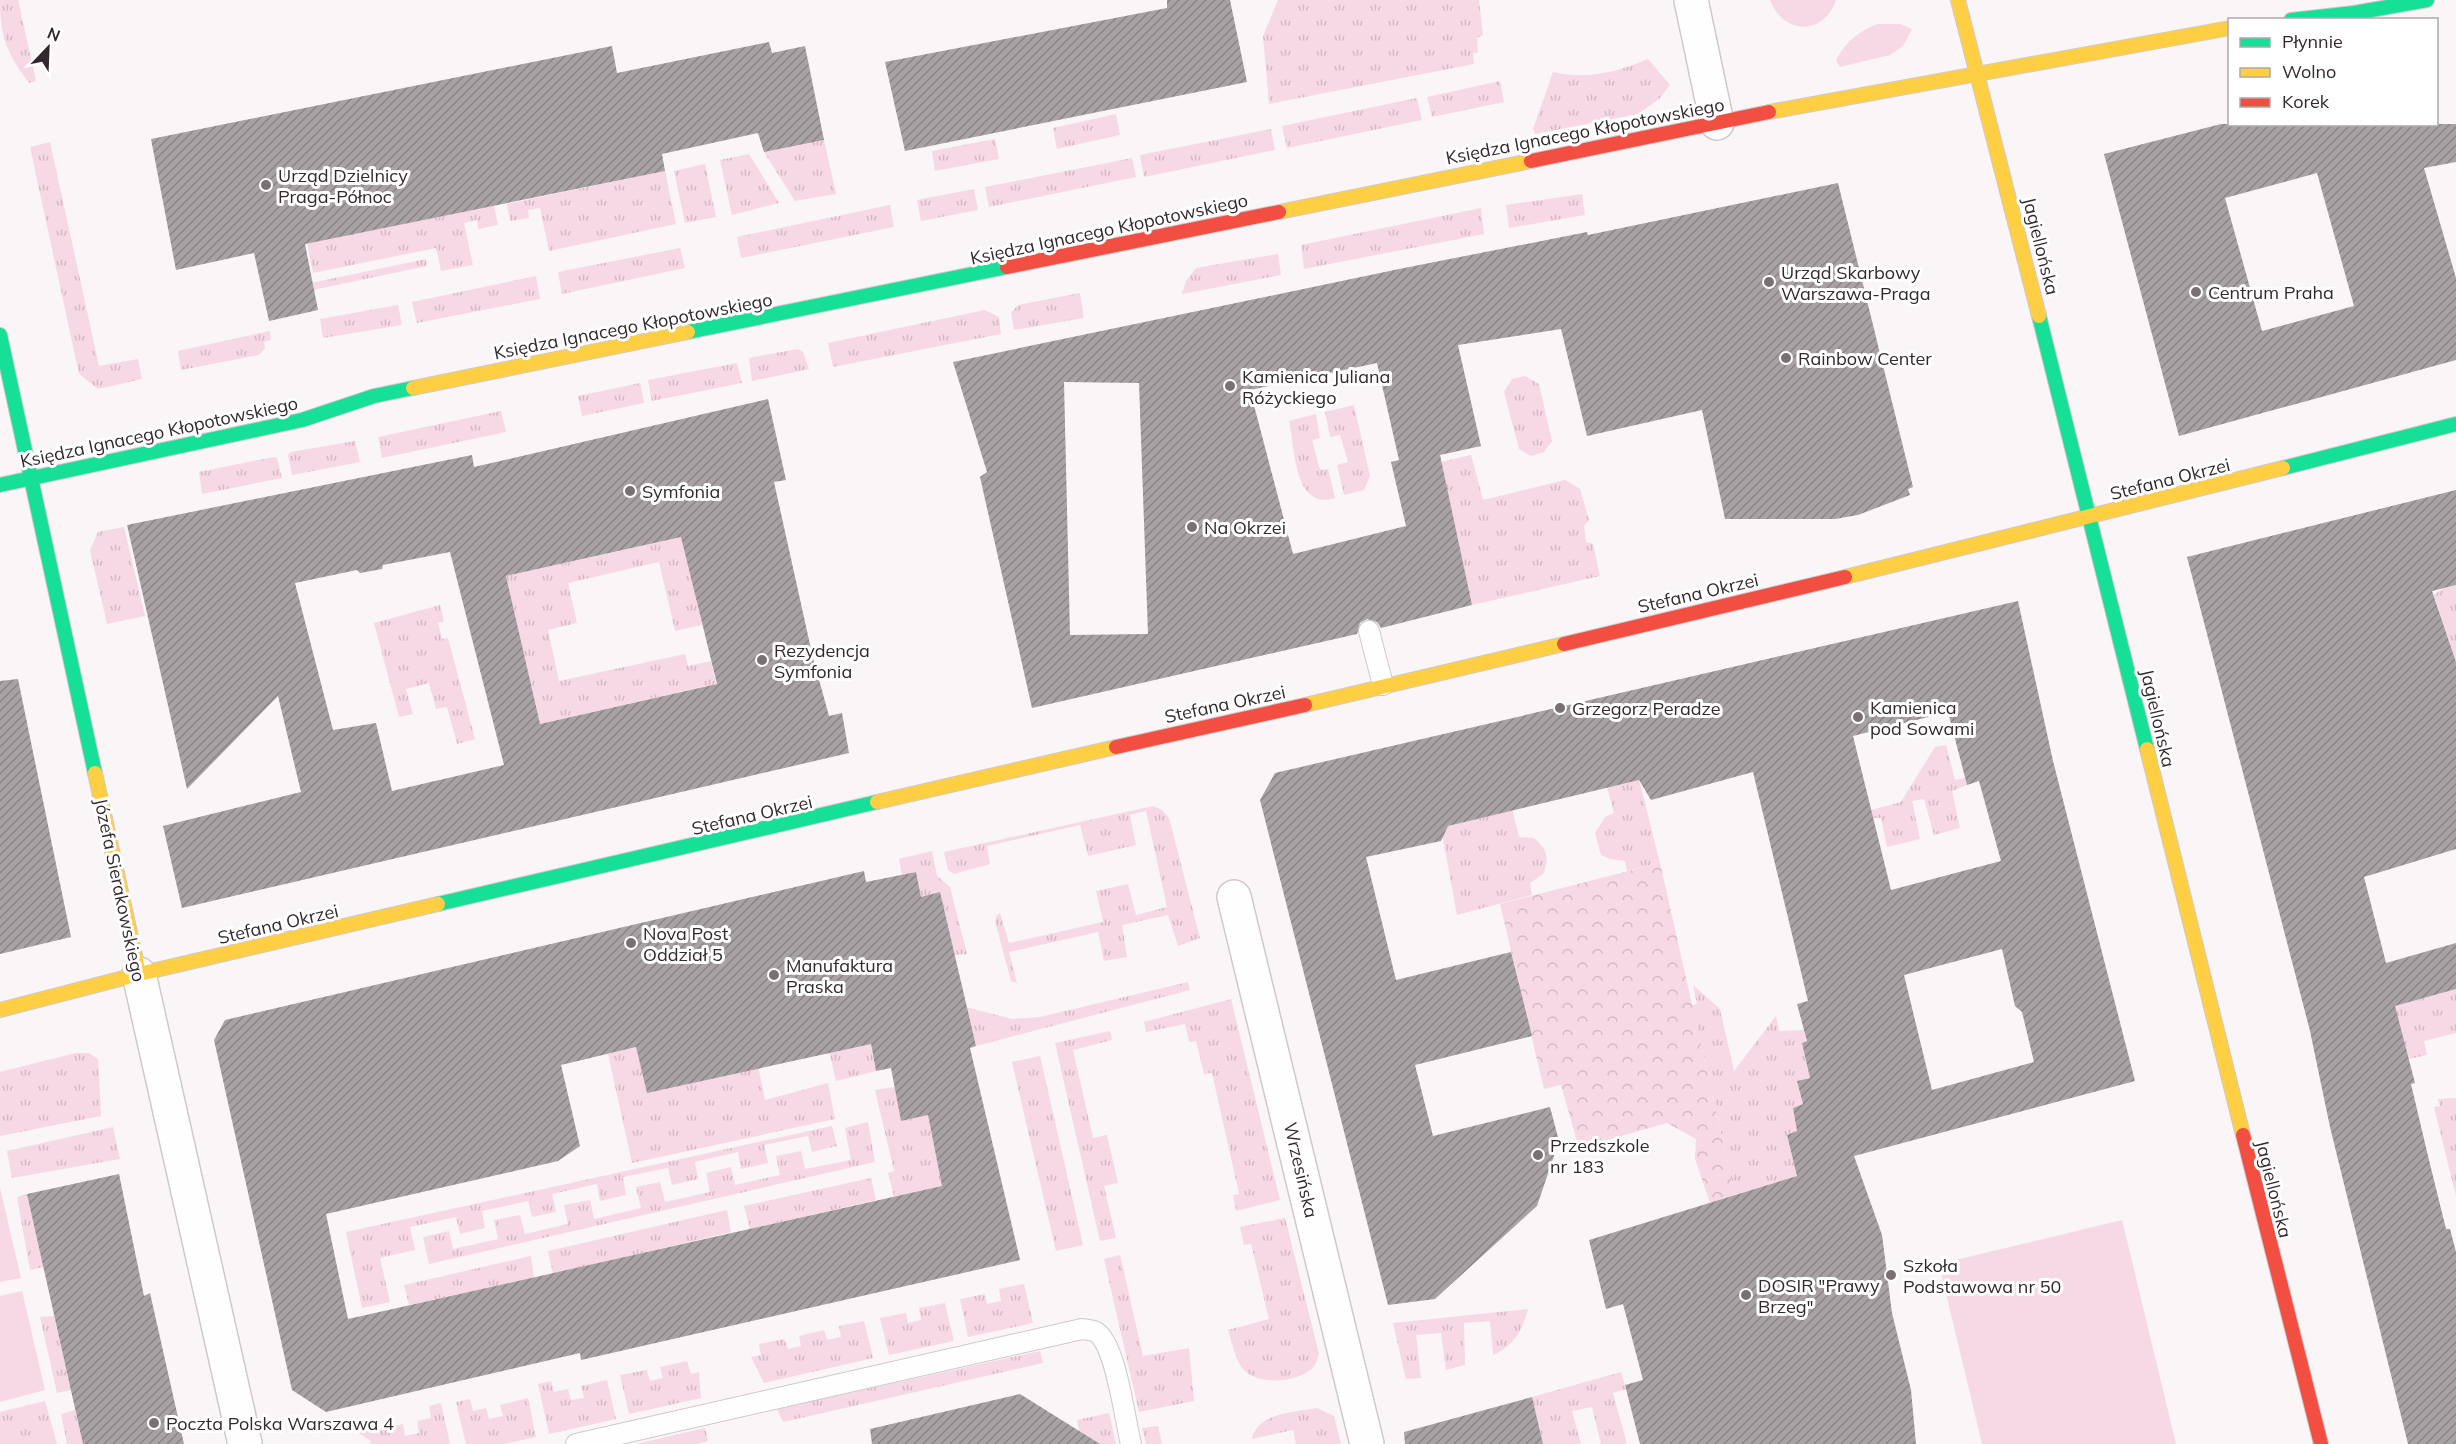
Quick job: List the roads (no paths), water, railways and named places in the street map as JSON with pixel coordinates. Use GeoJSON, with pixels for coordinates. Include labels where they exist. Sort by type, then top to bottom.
{"type":"FeatureCollection","features":[{"type":"Feature","properties":{"kind":"street"},"geometry":{"type":"LineString","coordinates":[[1691,0],[1717,123]]}},
{"type":"Feature","properties":{"kind":"street","name":"Jagiellońska"},"geometry":{"type":"LineString","coordinates":[[1958,0],[2092,518],[2187,921],[2321,1444]]}},
{"type":"Feature","properties":{"kind":"street"},"geometry":{"type":"LineString","coordinates":[[2301,18],[2353,7],[2427,0]]}},
{"type":"Feature","properties":{"kind":"street","name":"Księdza Ignacego Kłopotowskiego"},"geometry":{"type":"LineString","coordinates":[[0,485],[302,420],[374,396],[1717,123],[2228,28]]}},
{"type":"Feature","properties":{"kind":"street","name":"Józefa Sierakowskiego"},"geometry":{"type":"LineString","coordinates":[[0,335],[139,974],[245,1444]]}},
{"type":"Feature","properties":{"kind":"street","name":"Stefana Okrzei"},"geometry":{"type":"LineString","coordinates":[[0,1010],[139,974],[1197,728],[1264,715],[2092,518],[2456,424]]}},
{"type":"Feature","properties":{"kind":"street","name":"Wrzesińska"},"geometry":{"type":"LineString","coordinates":[[1234,897],[1367,1444]]}},
{"type":"Feature","properties":{"kind":"lane"},"geometry":{"type":"LineString","coordinates":[[1369,631],[1383,685]]}},
{"type":"Feature","properties":{"kind":"lane"},"geometry":{"type":"LineString","coordinates":[[576,1444],[1082,1329],[1096,1331],[1104,1340],[1111,1358],[1131,1444]]}},
{"type":"Feature","properties":{"kind":"place","name":"Urząd Dzielnicy Praga-Północ"},"geometry":{"type":"Point","coordinates":[266,185]}},
{"type":"Feature","properties":{"kind":"place","name":"Urząd Skarbowy Warszawa-Praga"},"geometry":{"type":"Point","coordinates":[1769,282]}},
{"type":"Feature","properties":{"kind":"place","name":"Centrum Praha"},"geometry":{"type":"Point","coordinates":[2196,292]}},
{"type":"Feature","properties":{"kind":"place","name":"Rainbow Center"},"geometry":{"type":"Point","coordinates":[1786,358]}},
{"type":"Feature","properties":{"kind":"place","name":"Kamienica Juliana Różyckiego"},"geometry":{"type":"Point","coordinates":[1230,386]}},
{"type":"Feature","properties":{"kind":"place","name":"Symfonia"},"geometry":{"type":"Point","coordinates":[630,491]}},
{"type":"Feature","properties":{"kind":"place","name":"Na Okrzei"},"geometry":{"type":"Point","coordinates":[1192,527]}},
{"type":"Feature","properties":{"kind":"place","name":"Rezydencja Symfonia"},"geometry":{"type":"Point","coordinates":[762,660]}},
{"type":"Feature","properties":{"kind":"place","name":"Grzegorz Peradze"},"geometry":{"type":"Point","coordinates":[1560,708]}},
{"type":"Feature","properties":{"kind":"place","name":"Kamienica pod Sowami"},"geometry":{"type":"Point","coordinates":[1858,717]}},
{"type":"Feature","properties":{"kind":"place","name":"Nova Post Oddział 5"},"geometry":{"type":"Point","coordinates":[631,943]}},
{"type":"Feature","properties":{"kind":"place","name":"Manufaktura Praska"},"geometry":{"type":"Point","coordinates":[774,975]}},
{"type":"Feature","properties":{"kind":"place","name":"Przedszkole nr 183"},"geometry":{"type":"Point","coordinates":[1538,1155]}},
{"type":"Feature","properties":{"kind":"place","name":"Szkoła Podstawowa nr 50"},"geometry":{"type":"Point","coordinates":[1891,1275]}},
{"type":"Feature","properties":{"kind":"place","name":"DOSIR \"Prawy Brzeg\""},"geometry":{"type":"Point","coordinates":[1746,1295]}},
{"type":"Feature","properties":{"kind":"place","name":"Poczta Polska Warszawa 4"},"geometry":{"type":"Point","coordinates":[154,1423]}}]}
